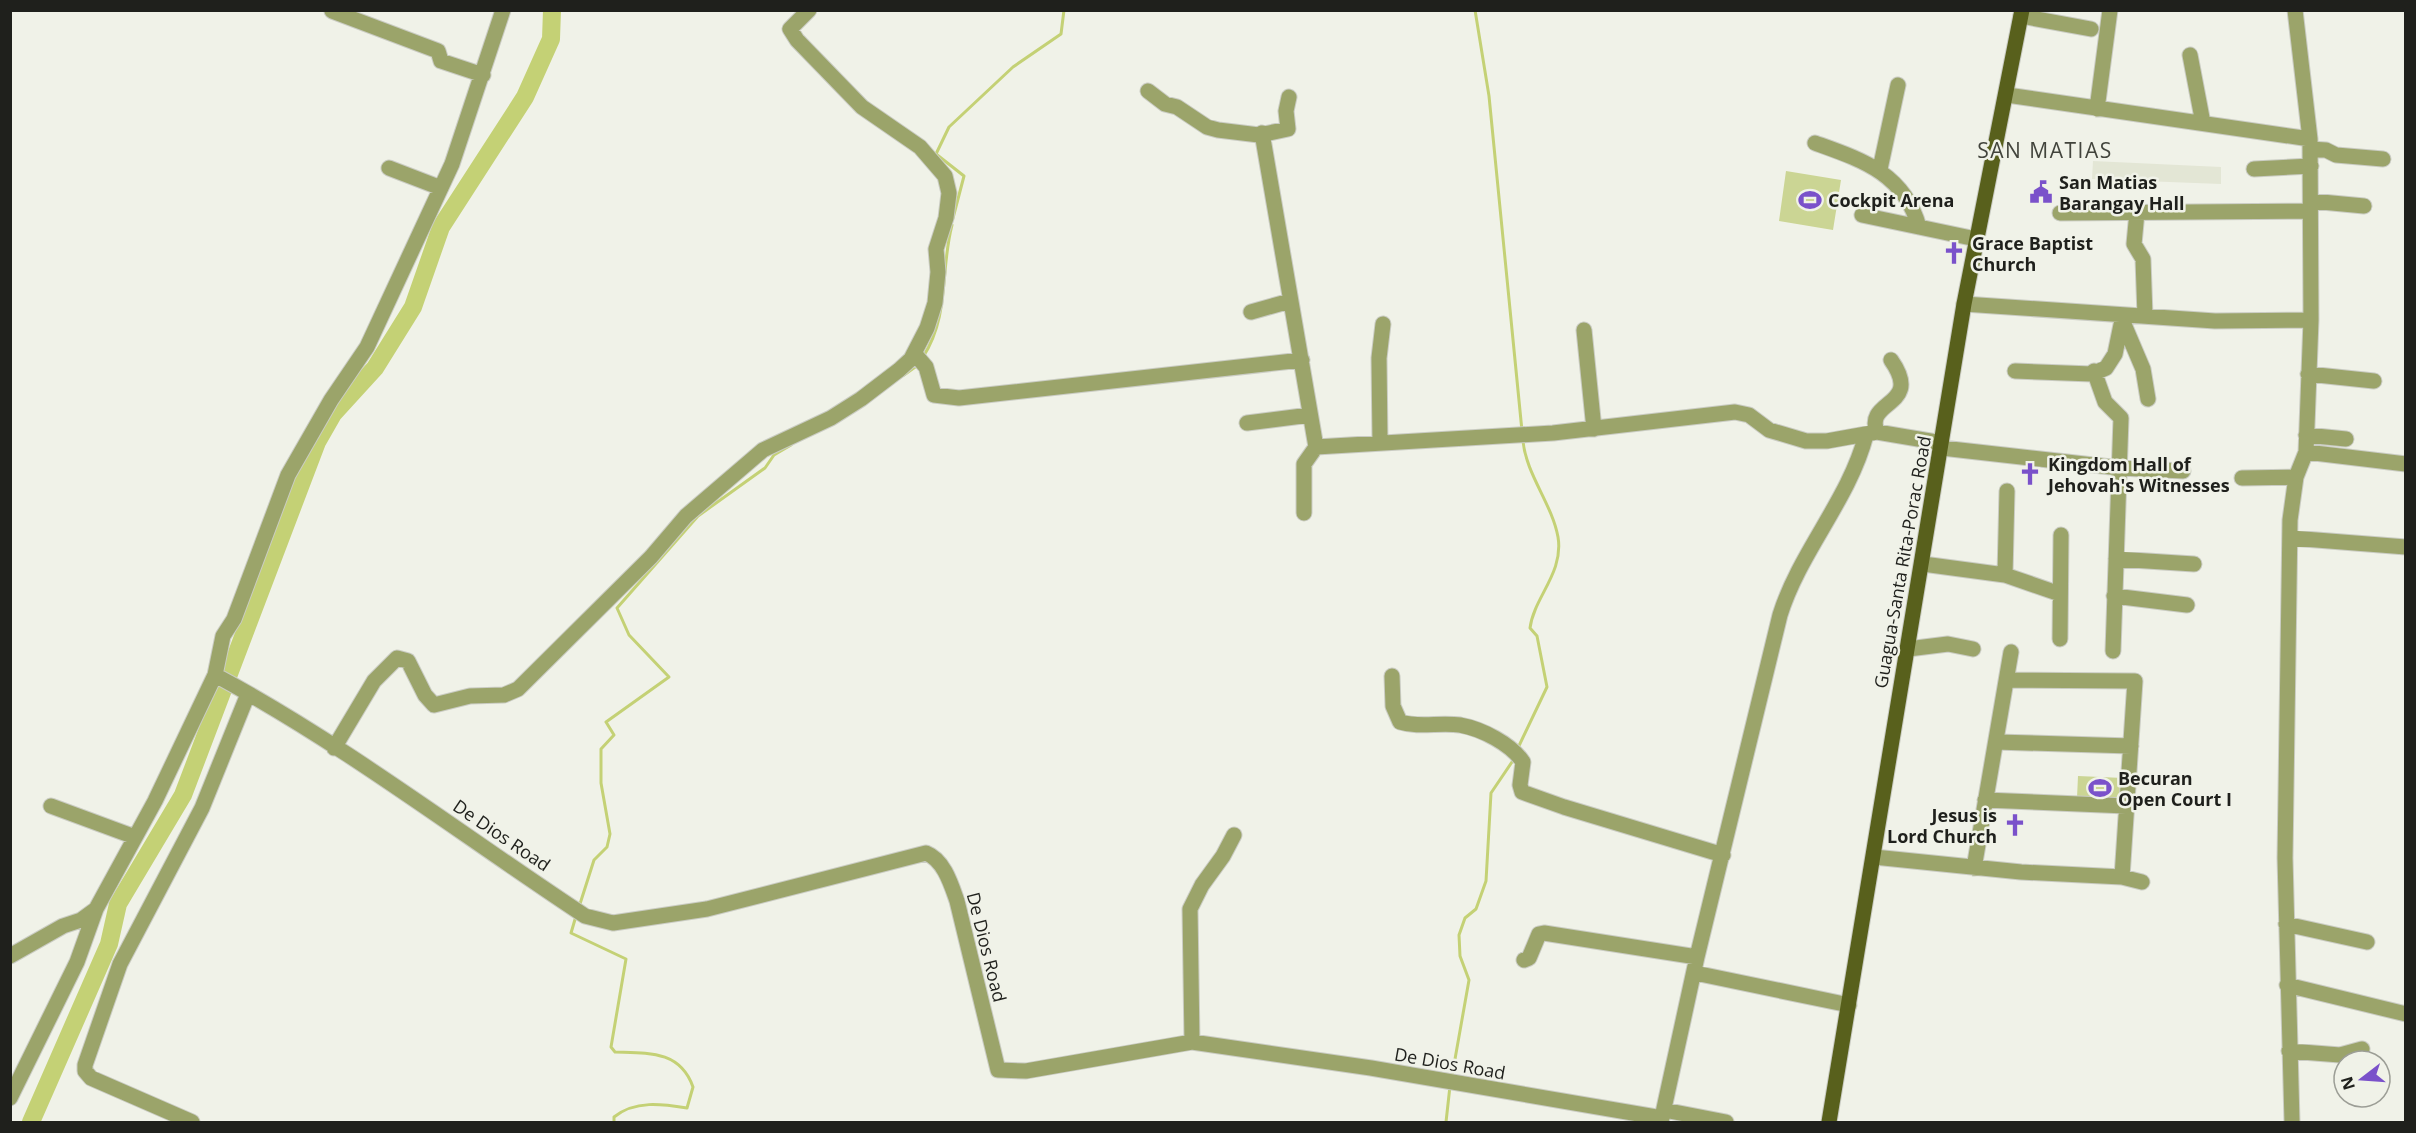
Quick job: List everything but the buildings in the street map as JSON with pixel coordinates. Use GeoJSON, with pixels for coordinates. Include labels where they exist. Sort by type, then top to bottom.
{"type":"FeatureCollection","features":[{"type":"Feature","properties":{"kind":"main road","name":"Guagua-Santa Rita-Porac Road"},"geometry":{"type":"LineString","coordinates":[[1829,1122],[1923,564],[1964,304],[2022,13]]}},
{"type":"Feature","properties":{"kind":"street"},"geometry":{"type":"LineString","coordinates":[[10,1098],[76,962],[96,909],[218,677],[223,636],[234,619],[288,475],[317,422],[367,347],[441,188],[461,141],[504,10]]}},
{"type":"Feature","properties":{"kind":"street"},"geometry":{"type":"LineString","coordinates":[[809,10],[790,29],[797,40],[861,107],[920,147],[945,176],[948,184],[946,218],[936,249],[938,272],[935,303],[919,359],[934,395],[959,398],[1302,360]]}},
{"type":"Feature","properties":{"kind":"street"},"geometry":{"type":"LineString","coordinates":[[2097,109],[2110,10]]}},
{"type":"Feature","properties":{"kind":"street"},"geometry":{"type":"LineString","coordinates":[[2292,1122],[2286,924],[2290,520],[2296,477],[2306,452],[2311,320],[2310,144],[2295,10]]}},
{"type":"Feature","properties":{"kind":"street"},"geometry":{"type":"LineString","coordinates":[[332,11],[438,51],[441,61],[483,75]]}},
{"type":"Feature","properties":{"kind":"street"},"geometry":{"type":"LineString","coordinates":[[2022,13],[2091,29]]}},
{"type":"Feature","properties":{"kind":"street"},"geometry":{"type":"LineString","coordinates":[[2190,54],[2203,123]]}},
{"type":"Feature","properties":{"kind":"street"},"geometry":{"type":"LineString","coordinates":[[1880,169],[1898,85]]}},
{"type":"Feature","properties":{"kind":"street"},"geometry":{"type":"LineString","coordinates":[[1148,91],[1165,104],[1177,107],[1207,127],[1258,135],[1279,133],[1288,129],[1286,111],[1289,97]]}},
{"type":"Feature","properties":{"kind":"street"},"geometry":{"type":"LineString","coordinates":[[2007,95],[2203,123],[2310,144],[2336,155],[2383,159]]}},
{"type":"Feature","properties":{"kind":"street"},"geometry":{"type":"LineString","coordinates":[[1262,133],[1316,447],[1304,464],[1304,513]]}},
{"type":"Feature","properties":{"kind":"street"},"geometry":{"type":"LineString","coordinates":[[1815,143],[1880,169],[1915,212],[1919,227]]}},
{"type":"Feature","properties":{"kind":"street"},"geometry":{"type":"LineString","coordinates":[[2254,169],[2311,166]]}},
{"type":"Feature","properties":{"kind":"street"},"geometry":{"type":"LineString","coordinates":[[389,168],[441,188]]}},
{"type":"Feature","properties":{"kind":"street"},"geometry":{"type":"LineString","coordinates":[[2060,213],[2364,206]]}},
{"type":"Feature","properties":{"kind":"street"},"geometry":{"type":"LineString","coordinates":[[2137,212],[2134,244],[2143,259],[2145,316]]}},
{"type":"Feature","properties":{"kind":"street"},"geometry":{"type":"LineString","coordinates":[[1862,215],[1976,239]]}},
{"type":"Feature","properties":{"kind":"street"},"geometry":{"type":"LineString","coordinates":[[1251,312],[1290,301]]}},
{"type":"Feature","properties":{"kind":"street"},"geometry":{"type":"LineString","coordinates":[[1964,304],[2123,319],[2145,316],[2215,321],[2311,320]]}},
{"type":"Feature","properties":{"kind":"street"},"geometry":{"type":"LineString","coordinates":[[2015,371],[2086,374],[2106,368],[2112,361],[2123,319]]}},
{"type":"Feature","properties":{"kind":"street"},"geometry":{"type":"LineString","coordinates":[[2123,319],[2144,369],[2148,399]]}},
{"type":"Feature","properties":{"kind":"street"},"geometry":{"type":"LineString","coordinates":[[1380,441],[1379,358],[1383,324]]}},
{"type":"Feature","properties":{"kind":"street"},"geometry":{"type":"LineString","coordinates":[[1584,330],[1594,429]]}},
{"type":"Feature","properties":{"kind":"street"},"geometry":{"type":"LineString","coordinates":[[334,748],[374,681],[398,658],[408,661],[432,705],[470,696],[504,694],[518,689],[651,557],[678,524],[757,456],[861,399],[899,370],[919,359]]}},
{"type":"Feature","properties":{"kind":"street"},"geometry":{"type":"LineString","coordinates":[[1663,1117],[1697,957],[1788,590],[1872,434],[1880,411],[1896,401],[1901,389],[1901,380],[1891,360]]}},
{"type":"Feature","properties":{"kind":"street"},"geometry":{"type":"LineString","coordinates":[[2094,371],[2105,402],[2121,418],[2113,651]]}},
{"type":"Feature","properties":{"kind":"street"},"geometry":{"type":"LineString","coordinates":[[2308,374],[2374,381]]}},
{"type":"Feature","properties":{"kind":"street"},"geometry":{"type":"LineString","coordinates":[[1316,447],[1349,446],[1380,441],[1594,429],[1735,412],[1749,415],[1769,430],[1806,441],[1827,441],[1872,434],[1942,446],[2120,468],[2183,471]]}},
{"type":"Feature","properties":{"kind":"street"},"geometry":{"type":"LineString","coordinates":[[1247,423],[1310,415]]}},
{"type":"Feature","properties":{"kind":"street"},"geometry":{"type":"LineString","coordinates":[[2306,435],[2346,439]]}},
{"type":"Feature","properties":{"kind":"street"},"geometry":{"type":"LineString","coordinates":[[2306,452],[2406,464]]}},
{"type":"Feature","properties":{"kind":"street"},"geometry":{"type":"LineString","coordinates":[[2241,478],[2296,477]]}},
{"type":"Feature","properties":{"kind":"street"},"geometry":{"type":"LineString","coordinates":[[2005,575],[2007,491]]}},
{"type":"Feature","properties":{"kind":"street"},"geometry":{"type":"LineString","coordinates":[[2060,639],[2061,535]]}},
{"type":"Feature","properties":{"kind":"street"},"geometry":{"type":"LineString","coordinates":[[2291,538],[2406,547]]}},
{"type":"Feature","properties":{"kind":"street"},"geometry":{"type":"LineString","coordinates":[[2116,560],[2194,564]]}},
{"type":"Feature","properties":{"kind":"street"},"geometry":{"type":"LineString","coordinates":[[1923,564],[2005,575],[2060,594]]}},
{"type":"Feature","properties":{"kind":"street"},"geometry":{"type":"LineString","coordinates":[[2114,596],[2187,605]]}},
{"type":"Feature","properties":{"kind":"street"},"geometry":{"type":"LineString","coordinates":[[1908,649],[1948,644],[1973,649]]}},
{"type":"Feature","properties":{"kind":"street"},"geometry":{"type":"LineString","coordinates":[[1974,868],[2012,652]]}},
{"type":"Feature","properties":{"kind":"street"},"geometry":{"type":"LineString","coordinates":[[1392,676],[1393,706],[1400,722],[1461,725],[1486,733],[1516,753],[1523,762],[1520,784],[1522,792],[1723,855]]}},
{"type":"Feature","properties":{"kind":"street","name":"De Dios Road"},"geometry":{"type":"LineString","coordinates":[[218,677],[468,834],[585,916],[613,924],[707,909],[926,853],[933,856],[942,867],[957,901],[998,1070],[1026,1071],[1192,1042],[1279,1053],[1663,1117],[1726,1122]]}},
{"type":"Feature","properties":{"kind":"street"},"geometry":{"type":"LineString","coordinates":[[2007,680],[2135,681],[2122,877]]}},
{"type":"Feature","properties":{"kind":"street"},"geometry":{"type":"LineString","coordinates":[[192,1122],[91,1078],[85,1071],[85,1065],[120,964],[202,808],[243,691]]}},
{"type":"Feature","properties":{"kind":"street"},"geometry":{"type":"LineString","coordinates":[[1996,742],[2131,746]]}},
{"type":"Feature","properties":{"kind":"street"},"geometry":{"type":"LineString","coordinates":[[1985,800],[2126,806]]}},
{"type":"Feature","properties":{"kind":"street"},"geometry":{"type":"LineString","coordinates":[[51,806],[135,837]]}},
{"type":"Feature","properties":{"kind":"street"},"geometry":{"type":"LineString","coordinates":[[1192,1042],[1190,909],[1202,885],[1224,856],[1234,836]]}},
{"type":"Feature","properties":{"kind":"street"},"geometry":{"type":"LineString","coordinates":[[1874,857],[1974,868],[2122,877],[2142,882]]}},
{"type":"Feature","properties":{"kind":"street"},"geometry":{"type":"LineString","coordinates":[[10,956],[63,926],[81,920],[96,909]]}},
{"type":"Feature","properties":{"kind":"street"},"geometry":{"type":"LineString","coordinates":[[2286,924],[2367,942]]}},
{"type":"Feature","properties":{"kind":"street"},"geometry":{"type":"LineString","coordinates":[[1524,960],[1529,958],[1539,934],[1544,933],[1697,957]]}},
{"type":"Feature","properties":{"kind":"street"},"geometry":{"type":"LineString","coordinates":[[1695,973],[1849,1005]]}},
{"type":"Feature","properties":{"kind":"street"},"geometry":{"type":"LineString","coordinates":[[2287,985],[2406,1014]]}},
{"type":"Feature","properties":{"kind":"street"},"geometry":{"type":"LineString","coordinates":[[2289,1051],[2332,1054]]}},
{"type":"Feature","properties":{"kind":"shaded area"},"geometry":{"type":"Polygon","coordinates":[[[2093,161],[2221,167],[2221,184],[2092,179],[2093,161]]]}},
{"type":"Feature","properties":{"kind":"green space","name":"Cockpit Arena"},"geometry":{"type":"Polygon","coordinates":[[[1786,171],[1841,180],[1833,230],[1779,221],[1786,171]]]}},
{"type":"Feature","properties":{"kind":"green space","name":"Becuran Open Court I"},"geometry":{"type":"Polygon","coordinates":[[[2078,776],[2123,778],[2122,800],[2077,798],[2078,776]]]}},
{"type":"Feature","properties":{"kind":"waterway"},"geometry":{"type":"LineString","coordinates":[[31,1122],[109,944],[118,904],[183,795],[317,442],[333,414],[375,368],[413,307],[441,227],[525,97],[551,39],[552,10]]}},
{"type":"Feature","properties":{"kind":"waterway"},"geometry":{"type":"LineString","coordinates":[[953,218],[964,176],[936,154],[949,127],[1013,67],[1061,34],[1064,10]]}},
{"type":"Feature","properties":{"kind":"waterway"},"geometry":{"type":"LineString","coordinates":[[1475,10],[1489,96],[1522,431]]}},
{"type":"Feature","properties":{"kind":"waterway"},"geometry":{"type":"LineString","coordinates":[[923,357],[932,341],[941,309],[952,225]]}},
{"type":"Feature","properties":{"kind":"waterway"},"geometry":{"type":"LineString","coordinates":[[904,375],[918,365]]}},
{"type":"Feature","properties":{"kind":"waterway"},"geometry":{"type":"LineString","coordinates":[[1517,750],[1547,687],[1537,636],[1530,628],[1537,606],[1553,573],[1559,550],[1555,525],[1529,465],[1523,441]]}},
{"type":"Feature","properties":{"kind":"waterway"},"geometry":{"type":"LineString","coordinates":[[579,907],[594,860],[607,847],[610,834],[601,783],[601,749],[614,735],[606,722],[669,677],[629,635],[617,608],[698,516],[765,468],[774,455],[791,445]]}},
{"type":"Feature","properties":{"kind":"waterway"},"geometry":{"type":"LineString","coordinates":[[1452,1076],[1469,980],[1460,956],[1459,935],[1465,918],[1476,909],[1486,881],[1491,793],[1514,759]]}},
{"type":"Feature","properties":{"kind":"waterway"},"geometry":{"type":"LineString","coordinates":[[576,916],[571,933],[626,959],[611,1047],[615,1052],[650,1054],[671,1060],[680,1066],[693,1087],[687,1108],[640,1106],[622,1112],[614,1117],[614,1122]]}},
{"type":"Feature","properties":{"kind":"waterway"},"geometry":{"type":"LineString","coordinates":[[1446,1122],[1450,1086]]}},
{"type":"Feature","properties":{"kind":"place","name":"San Matias Barangay Hall"},"geometry":{"type":"Point","coordinates":[2041,192]}},
{"type":"Feature","properties":{"kind":"place","name":"Cockpit Arena"},"geometry":{"type":"Point","coordinates":[1810,200]}},
{"type":"Feature","properties":{"kind":"place","name":"Grace Baptist Church"},"geometry":{"type":"Point","coordinates":[1954,253]}},
{"type":"Feature","properties":{"kind":"place","name":"Kingdom Hall of Jehovah's Witnesses"},"geometry":{"type":"Point","coordinates":[2030,474]}},
{"type":"Feature","properties":{"kind":"place","name":"Becuran Open Court I"},"geometry":{"type":"Point","coordinates":[2100,788]}},
{"type":"Feature","properties":{"kind":"place","name":"Jesus is Lord Church"},"geometry":{"type":"Point","coordinates":[2015,825]}},
{"type":"Feature","properties":{"kind":"district","name":"SAN MATIAS"},"geometry":{"type":"Point","coordinates":[2045,150]}}]}
